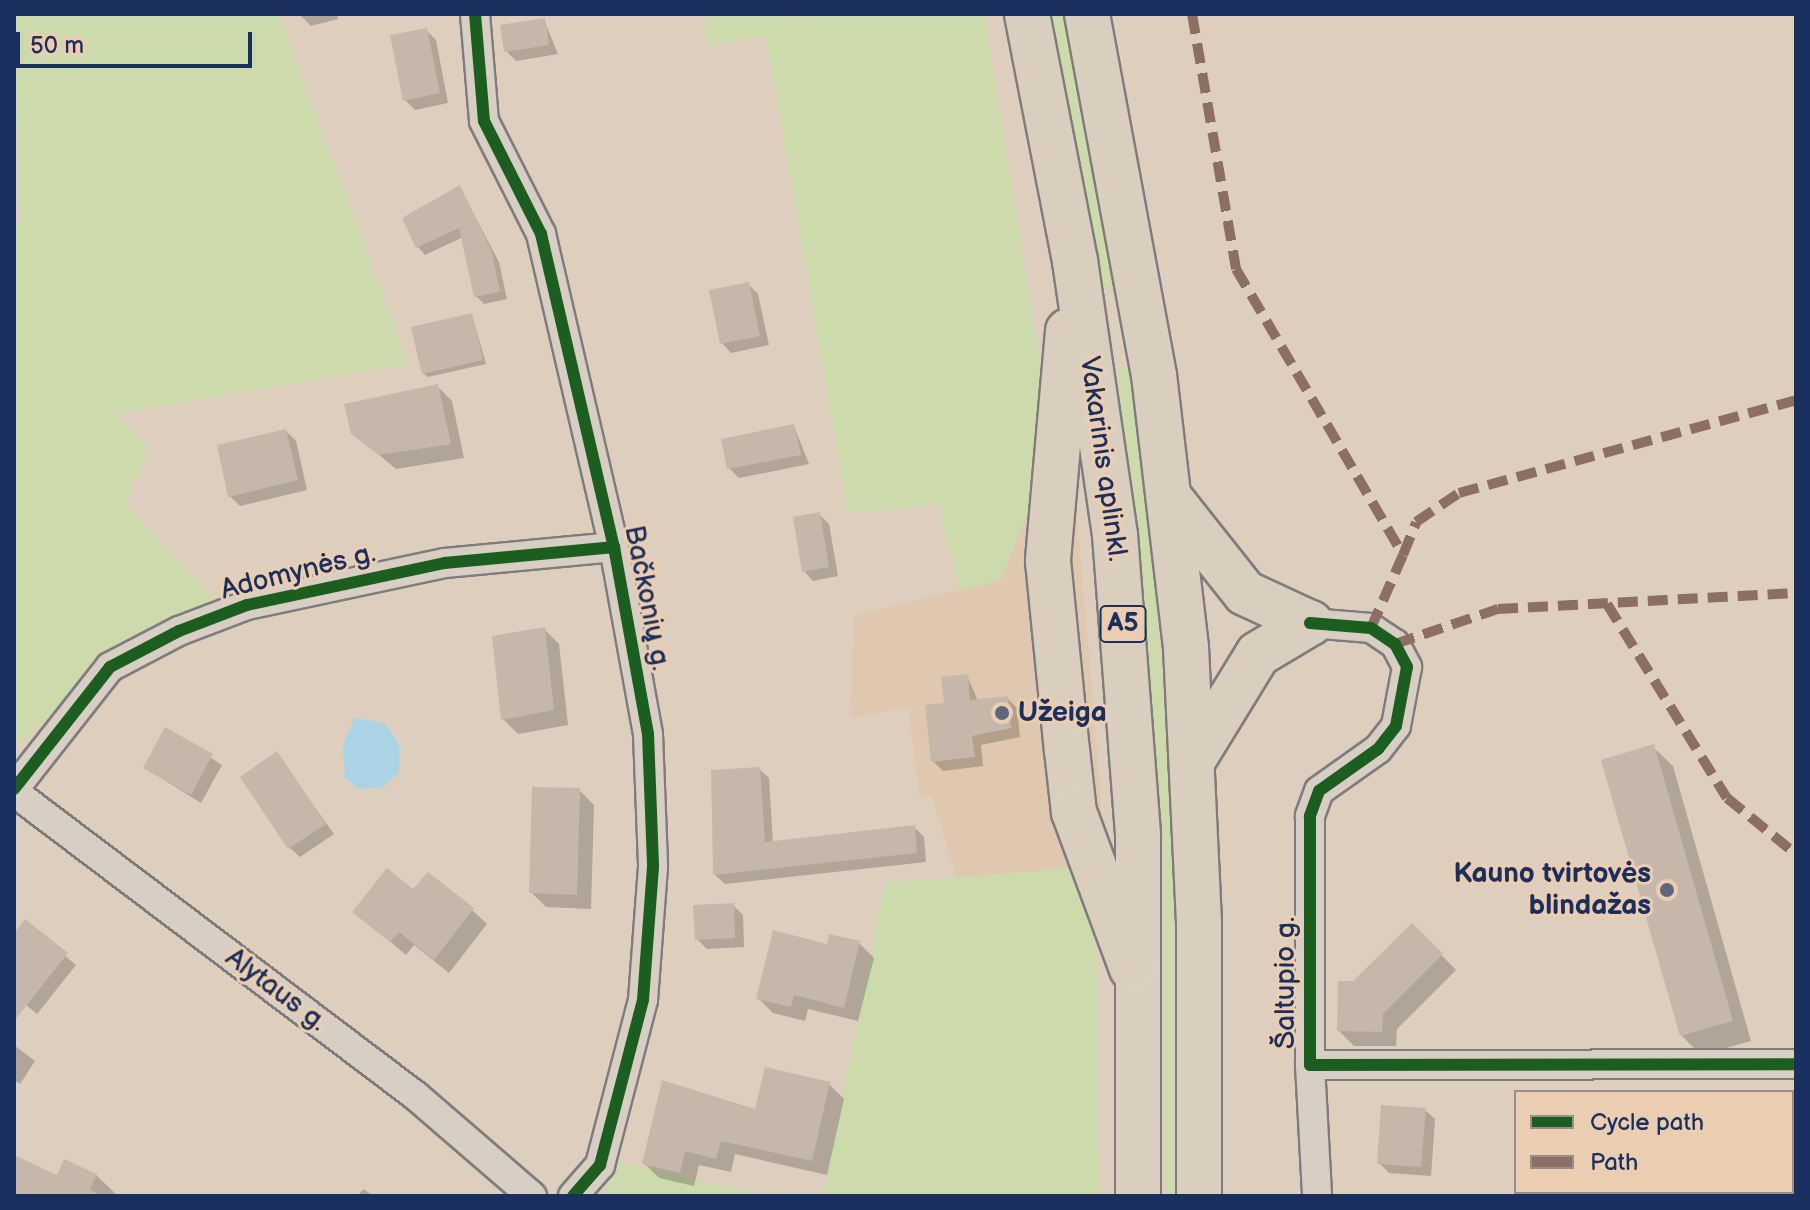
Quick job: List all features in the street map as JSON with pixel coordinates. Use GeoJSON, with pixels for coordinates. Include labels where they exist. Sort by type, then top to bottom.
{"type":"FeatureCollection","features":[{"type":"Feature","properties":{"kind":"highway","name":"Vakarinis aplinkl."},"geometry":{"type":"LineString","coordinates":[[1027,14],[1075,261],[1115,535],[1141,990],[1138,1196]]}},
{"type":"Feature","properties":{"kind":"highway","name":"A5"},"geometry":{"type":"LineString","coordinates":[[1087,14],[1169,496],[1192,762],[1199,1196]]}},
{"type":"Feature","properties":{"kind":"highway"},"geometry":{"type":"LineString","coordinates":[[1075,261],[1048,561],[1074,812],[1141,990]]}},
{"type":"Feature","properties":{"kind":"highway"},"geometry":{"type":"LineString","coordinates":[[1169,496],[1245,593],[1310,623]]}},
{"type":"Feature","properties":{"kind":"highway"},"geometry":{"type":"LineString","coordinates":[[1192,762],[1258,654],[1310,623]]}},
{"type":"Feature","properties":{"kind":"street","name":"Bačkonių g."},"geometry":{"type":"LineString","coordinates":[[475,14],[484,121],[541,234],[614,547],[648,734],[653,867],[643,1000],[600,1165],[573,1196]]}},
{"type":"Feature","properties":{"kind":"street","name":"Adomynės g."},"geometry":{"type":"LineString","coordinates":[[14,790],[110,667],[179,631],[247,605],[445,563],[614,547]]}},
{"type":"Feature","properties":{"kind":"street","name":"Šaltupio g."},"geometry":{"type":"LineString","coordinates":[[1310,623],[1371,628],[1395,644],[1407,667],[1407,698],[1378,749],[1319,791],[1310,816],[1310,1065],[1796,1064]]}},
{"type":"Feature","properties":{"kind":"street","name":"Alytaus g."},"geometry":{"type":"LineString","coordinates":[[14,790],[416,1096],[532,1196]]}},
{"type":"Feature","properties":{"kind":"street"},"geometry":{"type":"LineString","coordinates":[[1310,1065],[1317,1196]]}},
{"type":"Feature","properties":{"kind":"shaded area"},"geometry":{"type":"Polygon","coordinates":[[[1074,482],[1104,838],[1075,868],[956,877],[932,796],[919,797],[909,708],[851,717],[854,616],[1001,580],[1039,484],[1074,482]]]}},
{"type":"Feature","properties":{"kind":"green space"},"geometry":{"type":"Polygon","coordinates":[[[14,14],[279,14],[408,364],[116,414],[149,449],[125,504],[215,600],[131,638],[14,749],[14,225],[20,223],[14,14]]]}},
{"type":"Feature","properties":{"kind":"green space"},"geometry":{"type":"Polygon","coordinates":[[[704,14],[793,14],[798,21],[804,14],[984,14],[1047,406],[1039,484],[1001,580],[959,591],[939,505],[848,513],[766,36],[708,46],[704,14]]]}},
{"type":"Feature","properties":{"kind":"green space"},"geometry":{"type":"Polygon","coordinates":[[[1049,14],[1065,14],[1123,286],[1103,290],[1049,14]]]}},
{"type":"Feature","properties":{"kind":"green space"},"geometry":{"type":"Polygon","coordinates":[[[1136,366],[1177,850],[1179,1196],[1165,1196],[1164,848],[1118,371],[1136,366]]]}},
{"type":"Feature","properties":{"kind":"green space"},"geometry":{"type":"Polygon","coordinates":[[[1075,868],[1090,893],[1098,969],[1099,1196],[823,1196],[885,883],[1075,868]]]}},
{"type":"Feature","properties":{"kind":"green space"},"geometry":{"type":"Polygon","coordinates":[[[615,1161],[769,1196],[606,1196],[615,1161]]]}},
{"type":"Feature","properties":{"kind":"water"},"geometry":{"type":"Polygon","coordinates":[[[355,718],[384,723],[400,746],[399,772],[383,787],[359,789],[345,778],[343,744],[355,718]]]}},
{"type":"Feature","properties":{"kind":"building"},"geometry":{"type":"Polygon","coordinates":[[[545,18],[549,45],[504,52],[500,25],[545,18]]]}},
{"type":"Feature","properties":{"kind":"building"},"geometry":{"type":"Polygon","coordinates":[[[427,28],[440,93],[403,101],[390,35],[427,28]]]}},
{"type":"Feature","properties":{"kind":"building"},"geometry":{"type":"Polygon","coordinates":[[[460,185],[492,252],[500,292],[474,297],[459,228],[416,248],[402,218],[460,185]]]}},
{"type":"Feature","properties":{"kind":"building"},"geometry":{"type":"Polygon","coordinates":[[[749,282],[760,336],[720,344],[709,290],[749,282]]]}},
{"type":"Feature","properties":{"kind":"building"},"geometry":{"type":"Polygon","coordinates":[[[472,313],[483,360],[422,374],[411,327],[472,313]]]}},
{"type":"Feature","properties":{"kind":"building"},"geometry":{"type":"Polygon","coordinates":[[[438,384],[451,444],[379,455],[351,434],[344,404],[438,384]]]}},
{"type":"Feature","properties":{"kind":"building"},"geometry":{"type":"Polygon","coordinates":[[[794,424],[801,455],[727,469],[721,439],[794,424]]]}},
{"type":"Feature","properties":{"kind":"building"},"geometry":{"type":"Polygon","coordinates":[[[286,429],[298,480],[228,497],[217,445],[286,429]]]}},
{"type":"Feature","properties":{"kind":"building"},"geometry":{"type":"Polygon","coordinates":[[[820,512],[829,567],[802,572],[793,517],[820,512]]]}},
{"type":"Feature","properties":{"kind":"building"},"geometry":{"type":"Polygon","coordinates":[[[545,627],[554,710],[501,720],[492,636],[545,627]]]}},
{"type":"Feature","properties":{"kind":"building"},"geometry":{"type":"Polygon","coordinates":[[[968,674],[970,700],[1008,696],[1011,728],[972,736],[975,757],[931,762],[925,705],[944,703],[941,677],[968,674]]]}},
{"type":"Feature","properties":{"kind":"building"},"geometry":{"type":"Polygon","coordinates":[[[165,727],[213,754],[191,795],[143,768],[165,727]]]}},
{"type":"Feature","properties":{"kind":"building","name":"Kauno tvirtovės blindažas"},"geometry":{"type":"Polygon","coordinates":[[[1654,744],[1733,1021],[1680,1036],[1601,760],[1654,744]]]}},
{"type":"Feature","properties":{"kind":"building"},"geometry":{"type":"Polygon","coordinates":[[[277,751],[326,824],[288,849],[240,777],[277,751]]]}},
{"type":"Feature","properties":{"kind":"building"},"geometry":{"type":"Polygon","coordinates":[[[760,767],[765,842],[915,825],[917,853],[713,875],[711,770],[760,767]]]}},
{"type":"Feature","properties":{"kind":"building"},"geometry":{"type":"Polygon","coordinates":[[[532,787],[580,788],[577,895],[529,893],[532,787]]]}},
{"type":"Feature","properties":{"kind":"building"},"geometry":{"type":"Polygon","coordinates":[[[387,868],[413,889],[428,872],[474,908],[434,960],[399,932],[390,942],[352,912],[387,868]]]}},
{"type":"Feature","properties":{"kind":"building"},"geometry":{"type":"Polygon","coordinates":[[[734,903],[735,938],[695,940],[693,905],[734,903]]]}},
{"type":"Feature","properties":{"kind":"building"},"geometry":{"type":"Polygon","coordinates":[[[25,919],[68,953],[14,1021],[14,933],[25,919]]]}},
{"type":"Feature","properties":{"kind":"building"},"geometry":{"type":"Polygon","coordinates":[[[1412,923],[1443,954],[1383,1014],[1382,1032],[1337,1031],[1338,981],[1353,981],[1412,923]]]}},
{"type":"Feature","properties":{"kind":"building"},"geometry":{"type":"Polygon","coordinates":[[[773,930],[827,944],[829,934],[860,941],[844,1008],[794,995],[791,1007],[756,999],[773,930]]]}},
{"type":"Feature","properties":{"kind":"building"},"geometry":{"type":"Polygon","coordinates":[[[765,1067],[830,1082],[812,1161],[721,1141],[716,1159],[685,1151],[680,1173],[642,1164],[662,1080],[755,1109],[765,1067]]]}},
{"type":"Feature","properties":{"kind":"building"},"geometry":{"type":"Polygon","coordinates":[[[1381,1105],[1426,1108],[1421,1167],[1377,1164],[1381,1105]]]}},
{"type":"Feature","properties":{"kind":"building"},"geometry":{"type":"Polygon","coordinates":[[[14,1155],[57,1175],[64,1159],[97,1174],[90,1190],[103,1196],[14,1196],[14,1155]]]}},
{"type":"Feature","properties":{"kind":"marked path"},"geometry":{"type":"LineString","coordinates":[[1192,14],[1236,269],[1403,555],[1371,628]]}},
{"type":"Feature","properties":{"kind":"marked path"},"geometry":{"type":"LineString","coordinates":[[1403,555],[1416,522],[1459,493],[1796,400]]}},
{"type":"Feature","properties":{"kind":"marked path"},"geometry":{"type":"LineString","coordinates":[[1395,644],[1498,609],[1796,593]]}},
{"type":"Feature","properties":{"kind":"marked path"},"geometry":{"type":"LineString","coordinates":[[1607,604],[1727,798],[1796,854]]}},
{"type":"Feature","properties":{"kind":"cycle path"},"geometry":{"type":"LineString","coordinates":[[475,14],[484,121],[541,234],[614,547],[648,734],[653,867],[643,1000],[600,1165],[573,1196]]}},
{"type":"Feature","properties":{"kind":"cycle path"},"geometry":{"type":"LineString","coordinates":[[14,789],[110,667],[179,631],[247,605],[445,563],[614,547]]}},
{"type":"Feature","properties":{"kind":"cycle path"},"geometry":{"type":"LineString","coordinates":[[1310,623],[1371,628],[1395,644],[1407,667],[1396,726],[1378,749],[1319,791],[1310,816],[1310,1065],[1796,1064]]}},
{"type":"Feature","properties":{"kind":"place","name":"Užeiga"},"geometry":{"type":"Point","coordinates":[1002,713]}},
{"type":"Feature","properties":{"kind":"place","name":"Kauno tvirtovės blindažas"},"geometry":{"type":"Point","coordinates":[1667,890]}}]}
